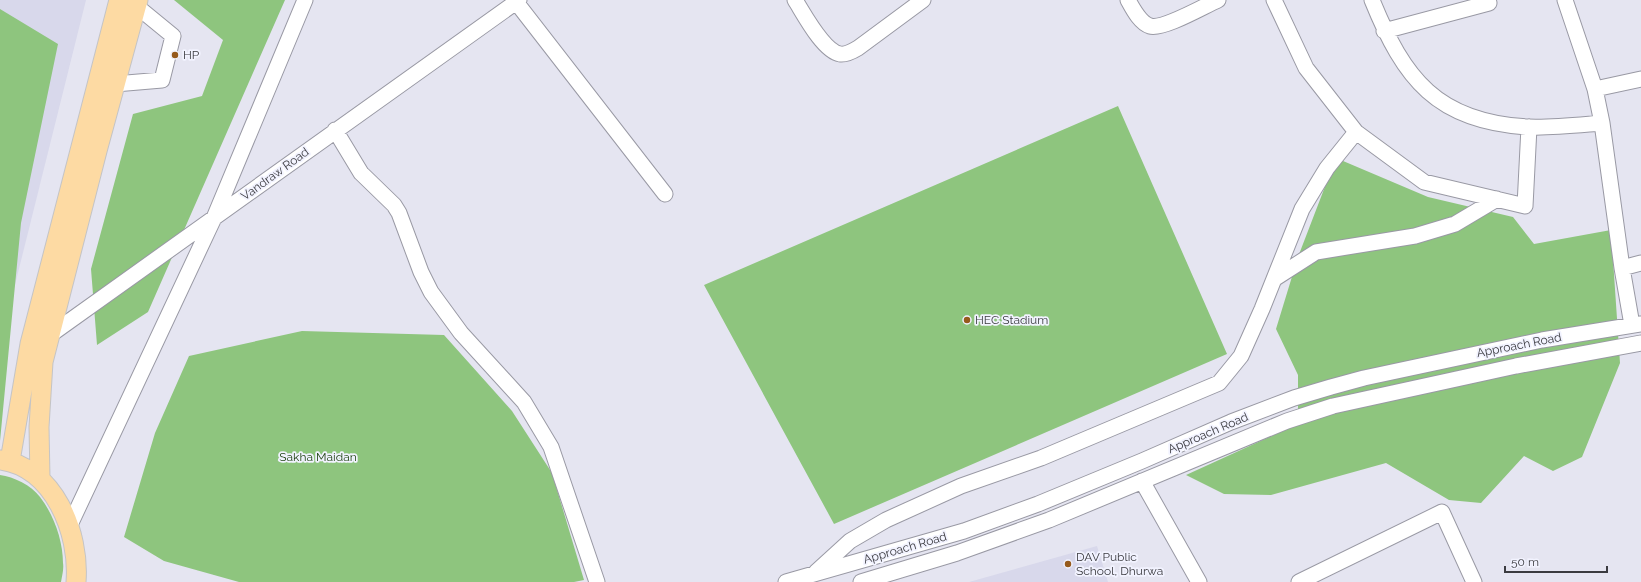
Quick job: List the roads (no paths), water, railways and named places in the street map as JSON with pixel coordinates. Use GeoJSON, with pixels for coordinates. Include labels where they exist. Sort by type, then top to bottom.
{"type":"FeatureCollection","features":[{"type":"Feature","properties":{"kind":"main road"},"geometry":{"type":"LineString","coordinates":[[78,582],[74,544],[69,527],[51,491],[40,478],[30,470],[5,461],[30,344],[119,0]]}},
{"type":"Feature","properties":{"kind":"main road"},"geometry":{"type":"LineString","coordinates":[[40,478],[39,427],[44,362],[135,2]]}},
{"type":"Feature","properties":{"kind":"street"},"geometry":{"type":"LineString","coordinates":[[69,527],[214,218],[305,0]]}},
{"type":"Feature","properties":{"kind":"street"},"geometry":{"type":"LineString","coordinates":[[795,0],[822,41],[832,51],[841,54],[848,53],[858,48],[923,0]]}},
{"type":"Feature","properties":{"kind":"street"},"geometry":{"type":"LineString","coordinates":[[1128,0],[1143,21],[1149,26],[1155,27],[1161,26],[1218,0]]}},
{"type":"Feature","properties":{"kind":"street"},"geometry":{"type":"LineString","coordinates":[[1274,0],[1306,68],[1356,132],[1424,182],[1525,206],[1529,127]]}},
{"type":"Feature","properties":{"kind":"street"},"geometry":{"type":"LineString","coordinates":[[1372,0],[1384,31],[1411,76],[1436,99],[1455,110],[1473,117],[1496,123],[1529,127],[1602,123]]}},
{"type":"Feature","properties":{"kind":"street"},"geometry":{"type":"LineString","coordinates":[[1565,0],[1595,89],[1602,123],[1622,268],[1636,324]]}},
{"type":"Feature","properties":{"kind":"street","name":"Vandraw Road"},"geometry":{"type":"LineString","coordinates":[[30,344],[50,335],[335,130],[518,1]]}},
{"type":"Feature","properties":{"kind":"street"},"geometry":{"type":"LineString","coordinates":[[518,1],[665,194]]}},
{"type":"Feature","properties":{"kind":"street"},"geometry":{"type":"LineString","coordinates":[[115,84],[162,80],[173,36],[135,2]]}},
{"type":"Feature","properties":{"kind":"street"},"geometry":{"type":"LineString","coordinates":[[1384,31],[1489,3]]}},
{"type":"Feature","properties":{"kind":"street"},"geometry":{"type":"LineString","coordinates":[[1595,89],[1641,79]]}},
{"type":"Feature","properties":{"kind":"street"},"geometry":{"type":"LineString","coordinates":[[335,130],[362,173],[394,205],[399,213],[414,255],[431,292],[461,334],[524,402],[541,428],[551,447],[597,582]]}},
{"type":"Feature","properties":{"kind":"street"},"geometry":{"type":"LineString","coordinates":[[814,574],[850,541],[886,520],[961,486],[1041,458],[1219,383],[1241,356],[1302,209],[1327,168],[1356,132]]}},
{"type":"Feature","properties":{"kind":"street"},"geometry":{"type":"LineString","coordinates":[[1274,279],[1316,252],[1415,236],[1455,224],[1497,199]]}},
{"type":"Feature","properties":{"kind":"street"},"geometry":{"type":"LineString","coordinates":[[1622,268],[1641,263]]}},
{"type":"Feature","properties":{"kind":"street","name":"Approach Road"},"geometry":{"type":"LineString","coordinates":[[786,582],[964,531],[1038,504],[1231,422],[1294,398],[1364,378],[1542,340],[1636,324]]}},
{"type":"Feature","properties":{"kind":"street","name":"Approach Road"},"geometry":{"type":"LineString","coordinates":[[861,582],[957,553],[1042,523],[1287,421],[1333,406],[1516,366],[1641,343]]}},
{"type":"Feature","properties":{"kind":"street"},"geometry":{"type":"LineString","coordinates":[[1142,481],[1199,582]]}},
{"type":"Feature","properties":{"kind":"street"},"geometry":{"type":"LineString","coordinates":[[1299,582],[1442,512],[1474,582]]}},
{"type":"Feature","properties":{"kind":"place","name":"HP"},"geometry":{"type":"Point","coordinates":[175,55]}},
{"type":"Feature","properties":{"kind":"place","name":"HEC Stadium"},"geometry":{"type":"Point","coordinates":[967,320]}},
{"type":"Feature","properties":{"kind":"place","name":"DAV Public School, Dhurwa"},"geometry":{"type":"Point","coordinates":[1068,564]}},
{"type":"Feature","properties":{"kind":"park label","name":"Sakha Maidan"},"geometry":{"type":"Point","coordinates":[318,457]}}]}
